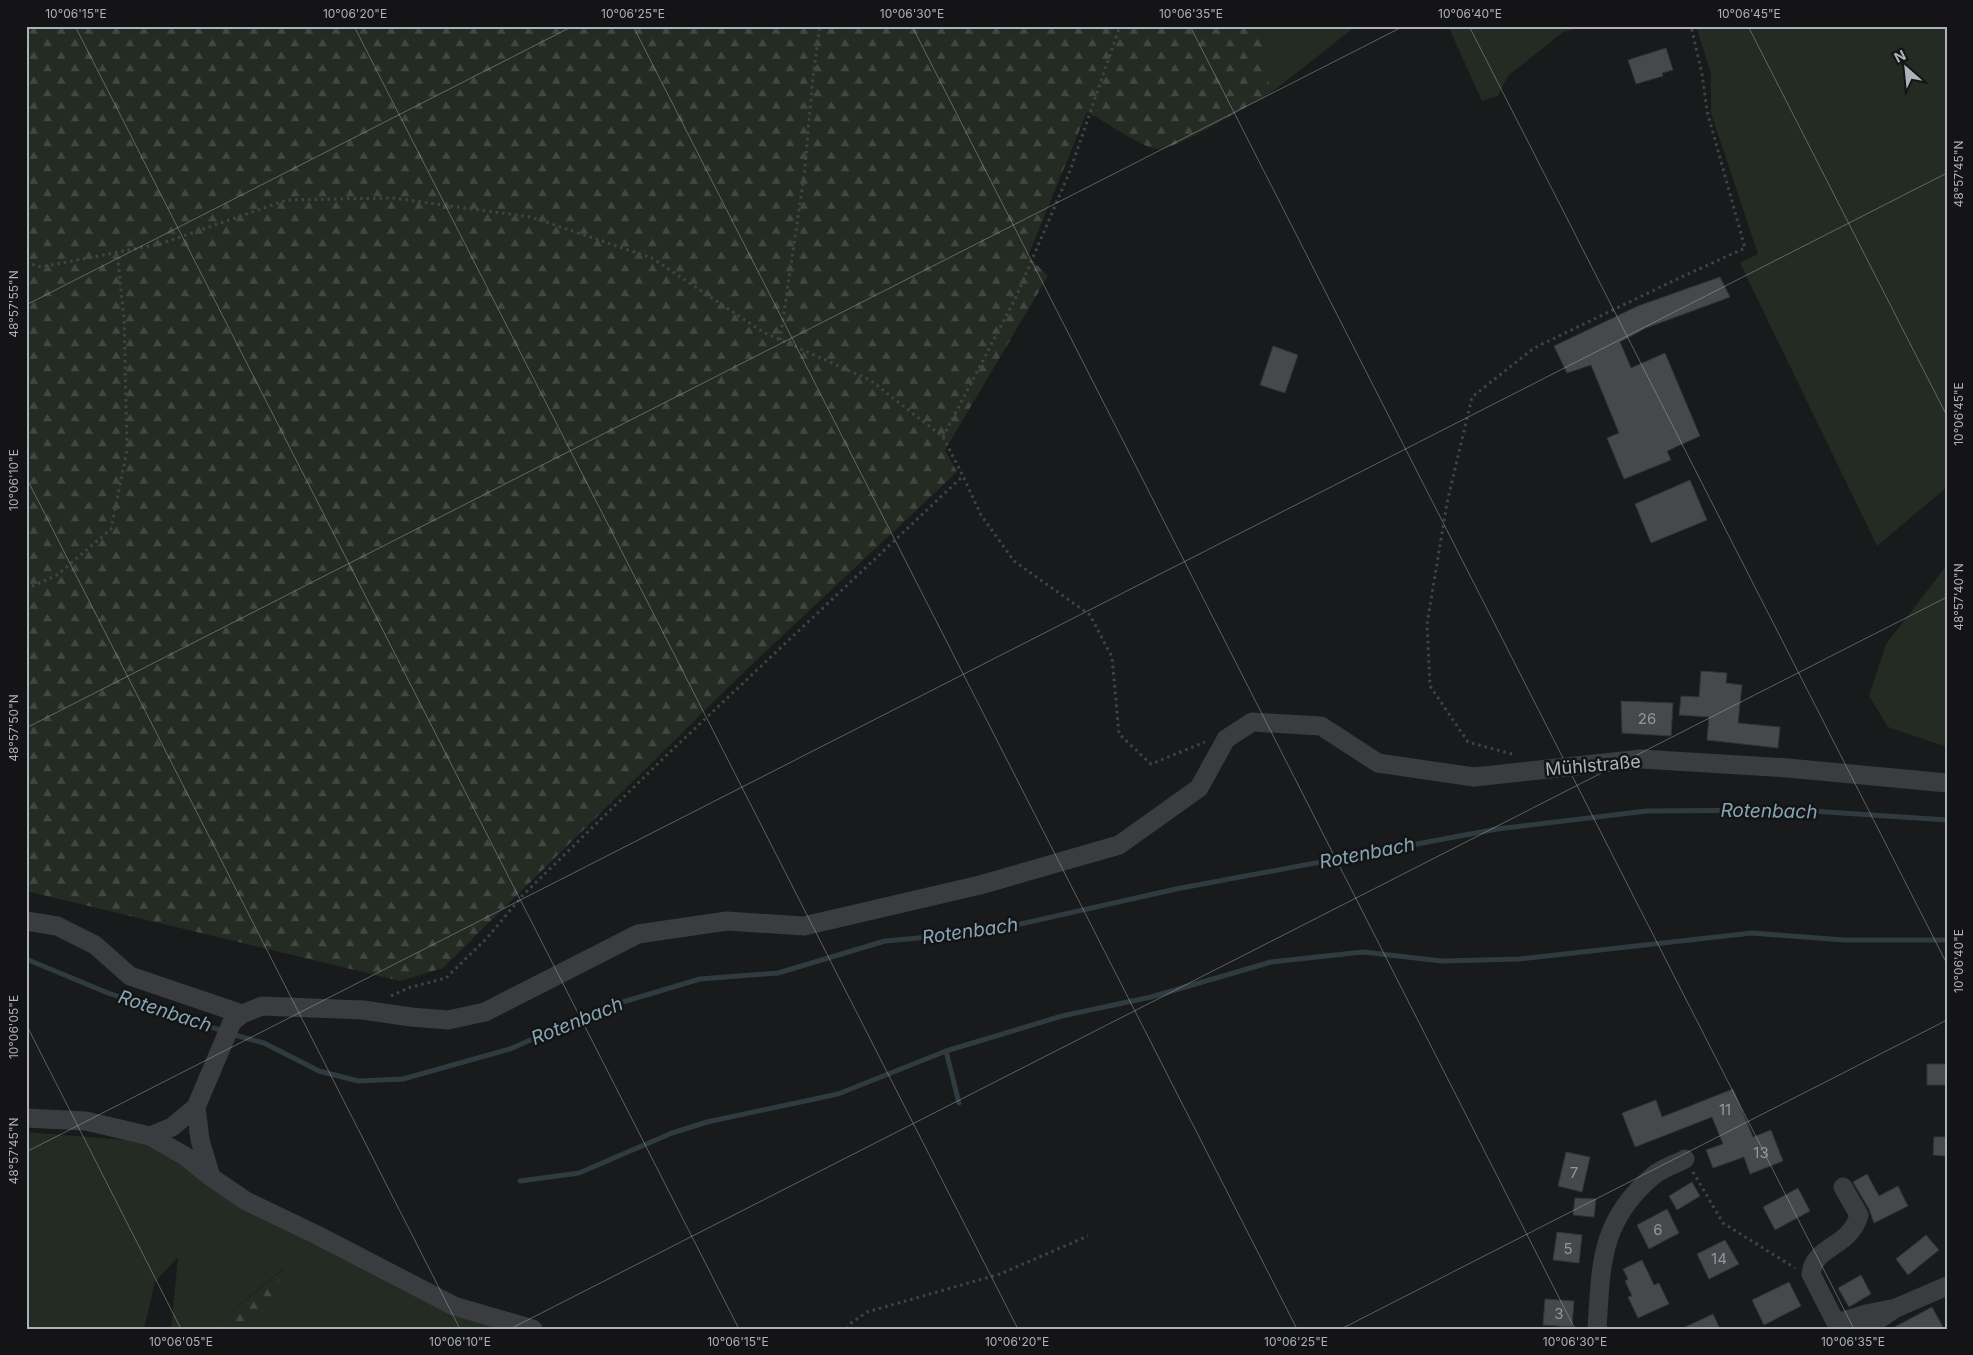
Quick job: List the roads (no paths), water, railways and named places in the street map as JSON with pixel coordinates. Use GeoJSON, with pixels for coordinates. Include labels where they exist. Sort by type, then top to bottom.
{"type":"FeatureCollection","features":[{"type":"Feature","properties":{"kind":"street","name":"Mühlstraße"},"geometry":{"type":"LineString","coordinates":[[237,1018],[262,1006],[363,1010],[448,1020],[485,1012],[638,934],[727,921],[804,926],[980,885],[1119,845],[1199,788],[1226,739],[1252,722],[1321,726],[1378,763],[1474,777],[1641,760],[1788,768],[1947,782]]}},
{"type":"Feature","properties":{"kind":"street"},"geometry":{"type":"LineString","coordinates":[[26,921],[57,926],[95,945],[130,976],[237,1018],[223,1040],[196,1107],[172,1127],[150,1136]]}},
{"type":"Feature","properties":{"kind":"street"},"geometry":{"type":"LineString","coordinates":[[196,1107],[200,1140],[211,1177]]}},
{"type":"Feature","properties":{"kind":"street"},"geometry":{"type":"LineString","coordinates":[[26,1118],[86,1121],[150,1136],[185,1156],[246,1201],[317,1234],[454,1306],[533,1329]]}},
{"type":"Feature","properties":{"kind":"street"},"geometry":{"type":"LineString","coordinates":[[1597,1329],[1602,1263],[1612,1228],[1627,1202],[1656,1174],[1685,1159]]}},
{"type":"Feature","properties":{"kind":"street"},"geometry":{"type":"LineString","coordinates":[[1842,1187],[1859,1216],[1856,1226],[1848,1236],[1817,1257],[1812,1265],[1811,1274],[1836,1323],[1896,1308]]}},
{"type":"Feature","properties":{"kind":"street"},"geometry":{"type":"LineString","coordinates":[[1865,1329],[1896,1308],[1947,1286]]}},
{"type":"Feature","properties":{"kind":"street"},"geometry":{"type":"LineString","coordinates":[[1879,1329],[1896,1308]]}},
{"type":"Feature","properties":{"kind":"waterway","name":"Rotenbach"},"geometry":{"type":"LineString","coordinates":[[231,1034],[264,1043],[319,1071],[358,1081],[403,1079],[510,1049],[606,1007],[700,979],[778,973],[885,941],[985,932],[1176,889],[1497,829],[1647,811],[1797,810],[1947,820]]}},
{"type":"Feature","properties":{"kind":"waterway"},"geometry":{"type":"LineString","coordinates":[[520,1181],[579,1173],[672,1133],[707,1122],[838,1094],[946,1051],[1062,1016],[1151,997],[1271,962],[1363,952],[1442,961],[1519,959],[1752,933],[1844,940],[1947,940]]}},
{"type":"Feature","properties":{"kind":"waterway","name":"Rotenbach"},"geometry":{"type":"LineString","coordinates":[[26,959],[108,993],[223,1031]]}},
{"type":"Feature","properties":{"kind":"waterway"},"geometry":{"type":"LineString","coordinates":[[946,1051],[959,1103]]}}]}
